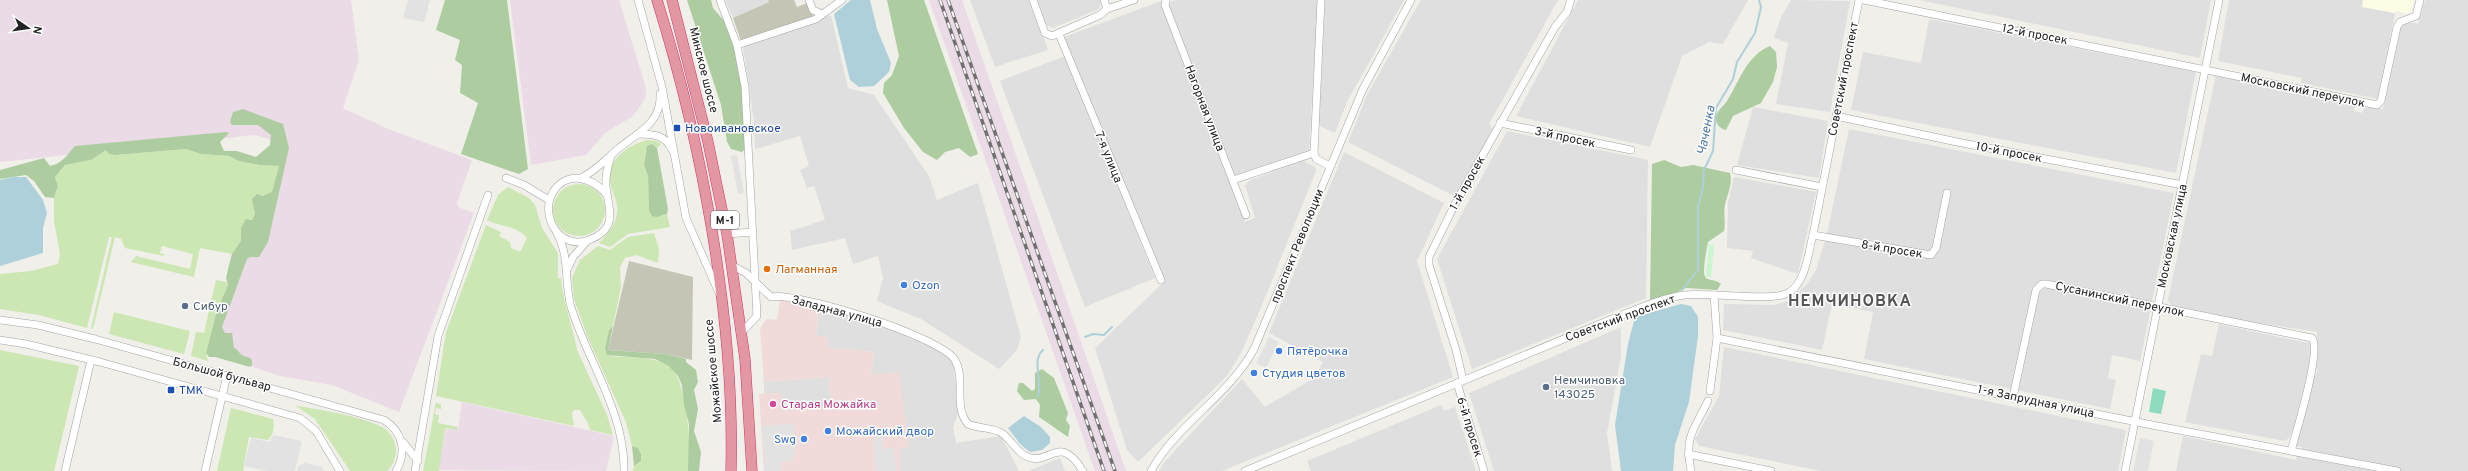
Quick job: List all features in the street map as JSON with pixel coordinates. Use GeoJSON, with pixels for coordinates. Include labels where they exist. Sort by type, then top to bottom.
{"type":"FeatureCollection","features":[{"type":"Feature","properties":{"kind":"highway","name":"М-1"},"geometry":{"type":"LineString","coordinates":[[657,0],[681,87],[696,151],[720,297]]}},
{"type":"Feature","properties":{"kind":"highway","name":"Минское шоссе"},"geometry":{"type":"LineString","coordinates":[[672,0],[705,127],[733,266],[745,360],[752,471]]}},
{"type":"Feature","properties":{"kind":"highway","name":"Можайское шоссе"},"geometry":{"type":"LineString","coordinates":[[720,297],[732,443],[731,471]]}},
{"type":"Feature","properties":{"kind":"street"},"geometry":{"type":"LineString","coordinates":[[638,0],[658,78],[690,229],[720,297]]}},
{"type":"Feature","properties":{"kind":"street"},"geometry":{"type":"LineString","coordinates":[[720,0],[737,45],[745,87],[749,125],[757,316],[742,332]]}},
{"type":"Feature","properties":{"kind":"street"},"geometry":{"type":"LineString","coordinates":[[809,0],[813,10],[822,14]]}},
{"type":"Feature","properties":{"kind":"street"},"geometry":{"type":"LineString","coordinates":[[737,45],[816,19],[842,0]]}},
{"type":"Feature","properties":{"kind":"street"},"geometry":{"type":"LineString","coordinates":[[1033,0],[1045,33],[1052,36],[1100,15],[1107,9],[1134,0]]}},
{"type":"Feature","properties":{"kind":"street"},"geometry":{"type":"LineString","coordinates":[[1104,0],[1107,9]]}},
{"type":"Feature","properties":{"kind":"street"},"geometry":{"type":"LineString","coordinates":[[1321,0],[1314,153],[1316,159],[1330,166]]}},
{"type":"Feature","properties":{"kind":"street","name":"проспект Революции"},"geometry":{"type":"LineString","coordinates":[[1151,471],[1158,459],[1175,439],[1226,388],[1246,364],[1265,326],[1363,89],[1411,0]]}},
{"type":"Feature","properties":{"kind":"street","name":"1-й просек"},"geometry":{"type":"LineString","coordinates":[[1460,382],[1456,350],[1429,265],[1429,257],[1455,204],[1500,122],[1555,27],[1567,12],[1571,0]]}},
{"type":"Feature","properties":{"kind":"street","name":"Советский проспект"},"geometry":{"type":"LineString","coordinates":[[1246,471],[1255,469],[1460,382],[1666,299],[1684,295],[1771,296],[1788,293],[1794,288],[1802,275],[1813,236],[1859,0]]}},
{"type":"Feature","properties":{"kind":"street","name":"12-й просек"},"geometry":{"type":"LineString","coordinates":[[1864,0],[2206,69]]}},
{"type":"Feature","properties":{"kind":"street","name":"Московская улица"},"geometry":{"type":"LineString","coordinates":[[2125,471],[2219,0]]}},
{"type":"Feature","properties":{"kind":"street","name":"Московский переулок"},"geometry":{"type":"LineString","coordinates":[[2206,69],[2377,105],[2381,100],[2397,27],[2400,22],[2416,16],[2420,0]]}},
{"type":"Feature","properties":{"kind":"street","name":"Нагорная улица"},"geometry":{"type":"LineString","coordinates":[[1166,1],[1246,215]]}},
{"type":"Feature","properties":{"kind":"street","name":"7-я улица"},"geometry":{"type":"LineString","coordinates":[[1059,34],[1161,280]]}},
{"type":"Feature","properties":{"kind":"street"},"geometry":{"type":"LineString","coordinates":[[624,471],[621,437],[616,416],[582,341],[569,299],[566,255],[557,233],[548,218],[549,200],[554,190],[562,183],[581,178],[599,168],[653,120],[660,102],[658,78]]}},
{"type":"Feature","properties":{"kind":"street","name":"10-й просек"},"geometry":{"type":"LineString","coordinates":[[1836,116],[1957,142],[2183,185]]}},
{"type":"Feature","properties":{"kind":"street","name":"3-й просек"},"geometry":{"type":"LineString","coordinates":[[1500,122],[1631,150]]}},
{"type":"Feature","properties":{"kind":"street"},"geometry":{"type":"LineString","coordinates":[[638,134],[656,134],[663,138],[670,144],[675,157]]}},
{"type":"Feature","properties":{"kind":"street"},"geometry":{"type":"LineString","coordinates":[[1233,180],[1314,153]]}},
{"type":"Feature","properties":{"kind":"street"},"geometry":{"type":"LineString","coordinates":[[567,272],[573,256],[589,240],[606,228],[610,218],[611,207],[608,197],[606,178],[611,156]]}},
{"type":"Feature","properties":{"kind":"street"},"geometry":{"type":"LineString","coordinates":[[1736,170],[1822,187]]}},
{"type":"Feature","properties":{"kind":"street"},"geometry":{"type":"LineString","coordinates":[[506,178],[524,185],[549,200]]}},
{"type":"Feature","properties":{"kind":"street"},"geometry":{"type":"LineString","coordinates":[[581,178],[591,180],[602,188],[608,197]]}},
{"type":"Feature","properties":{"kind":"street","name":"8-й просек"},"geometry":{"type":"LineString","coordinates":[[1813,236],[1931,254],[1936,248],[1947,193]]}},
{"type":"Feature","properties":{"kind":"street"},"geometry":{"type":"LineString","coordinates":[[415,471],[418,461],[438,336],[488,194]]}},
{"type":"Feature","properties":{"kind":"street"},"geometry":{"type":"LineString","coordinates":[[727,234],[753,232]]}},
{"type":"Feature","properties":{"kind":"street"},"geometry":{"type":"LineString","coordinates":[[557,233],[572,241],[589,240]]}},
{"type":"Feature","properties":{"kind":"street"},"geometry":{"type":"LineString","coordinates":[[733,266],[746,273],[756,282]]}},
{"type":"Feature","properties":{"kind":"street","name":"Западная улица"},"geometry":{"type":"LineString","coordinates":[[756,282],[771,297],[783,297],[853,313],[910,333],[944,349],[952,356],[958,366],[962,413],[968,424],[1003,434],[1017,450],[1029,458],[1037,458],[1054,452],[1065,453],[1076,459],[1083,471]]}},
{"type":"Feature","properties":{"kind":"street","name":"Сусанинский переулок"},"geometry":{"type":"LineString","coordinates":[[2013,397],[2036,290],[2042,284],[2158,306],[2312,338],[2315,343],[2312,371],[2291,451]]}},
{"type":"Feature","properties":{"kind":"street"},"geometry":{"type":"LineString","coordinates":[[1710,392],[1717,338],[1714,295]]}},
{"type":"Feature","properties":{"kind":"street","name":"Большой бульвар"},"geometry":{"type":"LineString","coordinates":[[0,320],[38,325],[227,375],[384,420],[393,426],[400,439],[418,461]]}},
{"type":"Feature","properties":{"kind":"street","name":"1-я Запрудная улица"},"geometry":{"type":"LineString","coordinates":[[1717,338],[2135,422],[2397,471]]}},
{"type":"Feature","properties":{"kind":"street","name":"Большой бульвар"},"geometry":{"type":"LineString","coordinates":[[0,340],[26,344],[91,360],[276,410],[306,422],[316,431],[340,471]]}},
{"type":"Feature","properties":{"kind":"street"},"geometry":{"type":"LineString","coordinates":[[65,471],[91,360]]}},
{"type":"Feature","properties":{"kind":"street"},"geometry":{"type":"LineString","coordinates":[[205,471],[227,375]]}},
{"type":"Feature","properties":{"kind":"street","name":"6-й просек"},"geometry":{"type":"LineString","coordinates":[[1460,382],[1484,471]]}},
{"type":"Feature","properties":{"kind":"street"},"geometry":{"type":"LineString","coordinates":[[1691,471],[1688,454],[1690,437],[1708,401]]}},
{"type":"Feature","properties":{"kind":"street"},"geometry":{"type":"LineString","coordinates":[[396,471],[402,456],[400,439]]}},
{"type":"Feature","properties":{"kind":"street"},"geometry":{"type":"LineString","coordinates":[[1688,454],[1771,471]]}},
{"type":"Feature","properties":{"kind":"shaded area"},"geometry":{"type":"Polygon","coordinates":[[[0,0],[351,0],[359,60],[343,108],[386,128],[472,160],[457,203],[458,207],[474,213],[399,412],[332,385],[280,376],[210,353],[288,145],[255,135],[0,162],[0,0]]]}},
{"type":"Feature","properties":{"kind":"shaded area"},"geometry":{"type":"Polygon","coordinates":[[[408,0],[430,0],[424,22],[403,18],[408,0]]]}},
{"type":"Feature","properties":{"kind":"shaded area"},"geometry":{"type":"Polygon","coordinates":[[[510,0],[619,0],[646,88],[645,99],[633,116],[605,133],[586,155],[531,165],[510,0]]]}},
{"type":"Feature","properties":{"kind":"shaded area"},"geometry":{"type":"Polygon","coordinates":[[[725,0],[768,0],[769,2],[733,18],[725,0]]]}},
{"type":"Feature","properties":{"kind":"shaded area"},"geometry":{"type":"Polygon","coordinates":[[[768,0],[794,0],[797,7],[807,3],[814,17],[741,41],[733,18],[769,2],[768,0]]]}},
{"type":"Feature","properties":{"kind":"shaded area"},"geometry":{"type":"Polygon","coordinates":[[[929,0],[962,0],[1126,471],[1095,471],[929,0]]]}},
{"type":"Feature","properties":{"kind":"shaded area"},"geometry":{"type":"Polygon","coordinates":[[[970,0],[1030,0],[1048,50],[995,67],[970,0]]]}},
{"type":"Feature","properties":{"kind":"shaded area"},"geometry":{"type":"Polygon","coordinates":[[[1037,0],[1101,1],[1099,9],[1053,28],[1046,25],[1037,0]]]}},
{"type":"Feature","properties":{"kind":"shaded area"},"geometry":{"type":"Polygon","coordinates":[[[1318,0],[1309,151],[1235,175],[1169,5],[1171,1],[1318,0]]]}},
{"type":"Feature","properties":{"kind":"shaded area"},"geometry":{"type":"Polygon","coordinates":[[[1325,0],[1404,0],[1347,102],[1335,133],[1319,126],[1325,0]]]}},
{"type":"Feature","properties":{"kind":"shaded area"},"geometry":{"type":"Polygon","coordinates":[[[1421,0],[1558,0],[1489,124],[1493,129],[1456,197],[1348,142],[1367,95],[1421,0]]]}},
{"type":"Feature","properties":{"kind":"shaded area"},"geometry":{"type":"Polygon","coordinates":[[[1578,0],[1748,0],[1723,44],[1709,42],[1682,56],[1650,147],[1516,116],[1578,0]]]}},
{"type":"Feature","properties":{"kind":"shaded area"},"geometry":{"type":"Polygon","coordinates":[[[1791,0],[1850,1],[1830,112],[1776,104],[1788,43],[1774,38],[1781,17],[1791,0]]]}},
{"type":"Feature","properties":{"kind":"shaded area"},"geometry":{"type":"Polygon","coordinates":[[[1919,0],[2211,0],[2200,58],[1919,0]]]}},
{"type":"Feature","properties":{"kind":"shaded area"},"geometry":{"type":"Polygon","coordinates":[[[2229,0],[2363,0],[2362,7],[2395,13],[2378,99],[2301,83],[2302,78],[2218,61],[2229,0]]]}},
{"type":"Feature","properties":{"kind":"shaded area"},"geometry":{"type":"Polygon","coordinates":[[[2363,0],[2414,0],[2411,14],[2396,11],[2395,13],[2362,7],[2363,0]]]}},
{"type":"Feature","properties":{"kind":"shaded area"},"geometry":{"type":"Polygon","coordinates":[[[2425,0],[2468,0],[2468,471],[2176,471],[2183,436],[2296,460],[2297,453],[2301,454],[2302,447],[2296,446],[2312,378],[2316,375],[2318,370],[2314,369],[2317,332],[2240,320],[2171,305],[2168,300],[2216,74],[2323,96],[2355,106],[2354,111],[2362,113],[2365,105],[2383,109],[2401,26],[2407,22],[2418,24],[2425,0]]]}},
{"type":"Feature","properties":{"kind":"shaded area"},"geometry":{"type":"Polygon","coordinates":[[[1161,1],[1245,222],[1255,218],[1245,185],[1250,180],[1304,161],[1315,167],[1316,171],[1262,305],[1242,351],[1227,376],[1138,462],[1127,450],[1095,348],[1165,281],[1064,37],[1161,1]]]}},
{"type":"Feature","properties":{"kind":"shaded area"},"geometry":{"type":"Polygon","coordinates":[[[831,15],[848,88],[874,95],[929,176],[937,200],[978,183],[1021,337],[1017,350],[999,369],[921,319],[877,301],[883,278],[878,256],[853,264],[845,238],[792,250],[790,231],[825,220],[814,186],[807,188],[800,170],[809,166],[800,136],[755,149],[754,122],[743,45],[831,15]]]}},
{"type":"Feature","properties":{"kind":"shaded area"},"geometry":{"type":"Polygon","coordinates":[[[1929,19],[2196,72],[2176,173],[1851,110],[1863,52],[1921,63],[1929,19]]]}},
{"type":"Feature","properties":{"kind":"shaded area"},"geometry":{"type":"Polygon","coordinates":[[[1065,56],[1155,278],[1085,307],[1000,81],[1065,56]]]}},
{"type":"Feature","properties":{"kind":"shaded area"},"geometry":{"type":"Polygon","coordinates":[[[1753,107],[1828,121],[1819,178],[1737,165],[1753,107]]]}},
{"type":"Feature","properties":{"kind":"shaded area"},"geometry":{"type":"Polygon","coordinates":[[[1849,129],[2174,193],[2140,361],[2112,355],[2108,378],[2116,380],[2110,409],[1864,359],[1873,312],[1832,304],[1822,350],[1723,330],[1724,304],[1774,305],[1788,301],[1807,284],[1816,270],[1827,234],[1849,129]]]}},
{"type":"Feature","properties":{"kind":"shaded area"},"geometry":{"type":"Polygon","coordinates":[[[1507,131],[1648,160],[1646,298],[1472,369],[1437,259],[1507,131]]]}},
{"type":"Feature","properties":{"kind":"shaded area"},"geometry":{"type":"Polygon","coordinates":[[[1344,152],[1444,203],[1417,261],[1453,377],[1222,471],[1159,471],[1165,461],[1242,379],[1265,407],[1314,378],[1323,362],[1269,333],[1344,152]]]}},
{"type":"Feature","properties":{"kind":"shaded area"},"geometry":{"type":"Polygon","coordinates":[[[737,155],[744,193],[738,194],[731,156],[737,155]]]}},
{"type":"Feature","properties":{"kind":"shaded area"},"geometry":{"type":"Polygon","coordinates":[[[1734,177],[1816,192],[1798,274],[1751,258],[1753,251],[1727,248],[1728,203],[1734,177]]]}},
{"type":"Feature","properties":{"kind":"shaded area"},"geometry":{"type":"Polygon","coordinates":[[[629,261],[693,277],[692,360],[665,354],[608,350],[629,261]]]}},
{"type":"Feature","properties":{"kind":"shaded area"},"geometry":{"type":"Polygon","coordinates":[[[780,300],[819,308],[816,336],[828,337],[828,348],[874,352],[871,375],[899,372],[909,447],[900,448],[900,471],[764,471],[759,394],[781,393],[782,410],[831,407],[829,377],[764,382],[760,329],[766,319],[777,320],[780,300]]]}},
{"type":"Feature","properties":{"kind":"shaded area"},"geometry":{"type":"Polygon","coordinates":[[[819,308],[853,315],[912,335],[947,354],[953,361],[958,403],[958,414],[953,427],[956,443],[1001,436],[1019,471],[900,471],[900,448],[909,447],[871,375],[874,352],[828,348],[816,336],[819,308]]]}},
{"type":"Feature","properties":{"kind":"shaded area"},"geometry":{"type":"Polygon","coordinates":[[[2219,324],[2313,344],[2311,367],[2297,423],[2289,438],[2285,441],[2185,422],[2201,354],[2212,356],[2219,324]]]}},
{"type":"Feature","properties":{"kind":"shaded area"},"geometry":{"type":"Polygon","coordinates":[[[1621,327],[1621,356],[1607,433],[1612,471],[1494,471],[1469,393],[1621,327]]]}},
{"type":"Feature","properties":{"kind":"shaded area"},"geometry":{"type":"Polygon","coordinates":[[[1269,337],[1279,342],[1266,368],[1256,363],[1269,337]]]}},
{"type":"Feature","properties":{"kind":"shaded area"},"geometry":{"type":"Polygon","coordinates":[[[1724,347],[2126,430],[2118,471],[1821,471],[1699,446],[1695,439],[1719,396],[1724,347]]]}},
{"type":"Feature","properties":{"kind":"shaded area"},"geometry":{"type":"Polygon","coordinates":[[[829,377],[831,407],[782,410],[781,393],[764,394],[764,382],[829,377]]]}},
{"type":"Feature","properties":{"kind":"shaded area"},"geometry":{"type":"Polygon","coordinates":[[[462,402],[614,436],[606,471],[438,470],[445,429],[458,430],[462,402]]]}},
{"type":"Feature","properties":{"kind":"shaded area"},"geometry":{"type":"Polygon","coordinates":[[[1441,405],[1444,411],[1455,407],[1476,471],[1311,471],[1307,461],[1441,405]]]}},
{"type":"Feature","properties":{"kind":"shaded area"},"geometry":{"type":"Polygon","coordinates":[[[794,424],[795,450],[792,461],[780,462],[781,471],[765,471],[762,426],[794,424]]]}},
{"type":"Feature","properties":{"kind":"shaded area"},"geometry":{"type":"Polygon","coordinates":[[[873,428],[882,428],[883,449],[894,448],[896,471],[876,471],[873,428]]]}},
{"type":"Feature","properties":{"kind":"shaded area"},"geometry":{"type":"Polygon","coordinates":[[[273,435],[302,441],[295,471],[267,471],[244,466],[251,438],[270,442],[273,435]]]}},
{"type":"Feature","properties":{"kind":"shaded area"},"geometry":{"type":"Polygon","coordinates":[[[2140,438],[2154,441],[2148,471],[2133,471],[2140,438]]]}},
{"type":"Feature","properties":{"kind":"shaded area"},"geometry":{"type":"Polygon","coordinates":[[[1060,458],[1065,471],[1028,471],[1060,458]]]}},
{"type":"Feature","properties":{"kind":"shaded area"},"geometry":{"type":"Polygon","coordinates":[[[306,463],[322,467],[324,471],[297,471],[298,466],[306,463]]]}},
{"type":"Feature","properties":{"kind":"green space"},"geometry":{"type":"Polygon","coordinates":[[[445,0],[507,0],[528,169],[519,174],[461,154],[478,103],[460,93],[462,65],[455,60],[460,40],[436,30],[445,0]]]}},
{"type":"Feature","properties":{"kind":"green space"},"geometry":{"type":"Polygon","coordinates":[[[687,0],[711,0],[713,8],[725,22],[734,47],[742,90],[746,148],[742,152],[731,149],[727,142],[721,105],[687,0]]]}},
{"type":"Feature","properties":{"kind":"green space"},"geometry":{"type":"Polygon","coordinates":[[[887,0],[924,0],[978,154],[970,157],[959,148],[945,152],[937,160],[923,152],[904,128],[883,93],[884,83],[892,75],[899,56],[887,0]]]}},
{"type":"Feature","properties":{"kind":"green space"},"geometry":{"type":"Polygon","coordinates":[[[1770,46],[1776,52],[1777,67],[1773,82],[1761,103],[1733,116],[1726,130],[1722,128],[1716,121],[1718,112],[1727,101],[1749,62],[1762,50],[1770,46]]]}},
{"type":"Feature","properties":{"kind":"green space"},"geometry":{"type":"Polygon","coordinates":[[[243,109],[283,124],[289,148],[268,242],[259,257],[250,257],[247,259],[222,327],[225,333],[232,333],[234,348],[242,355],[251,358],[252,365],[250,367],[215,357],[209,357],[206,353],[217,310],[228,285],[226,278],[232,254],[241,241],[241,228],[246,219],[252,220],[255,214],[252,199],[257,194],[263,196],[272,192],[279,166],[259,165],[239,161],[229,156],[201,154],[186,149],[115,155],[109,154],[106,150],[91,160],[65,165],[55,177],[58,186],[54,198],[45,197],[34,181],[26,175],[0,179],[0,170],[44,158],[50,166],[54,165],[64,158],[75,146],[226,132],[229,133],[220,142],[224,151],[237,151],[256,157],[270,145],[271,135],[258,125],[232,125],[230,122],[233,112],[243,109]]]}},
{"type":"Feature","properties":{"kind":"green space"},"geometry":{"type":"Polygon","coordinates":[[[647,140],[657,141],[661,144],[658,148],[652,144],[646,151],[644,165],[648,176],[649,211],[662,216],[667,214],[670,227],[628,234],[610,247],[599,243],[613,226],[617,213],[616,201],[610,183],[609,175],[611,167],[620,154],[633,145],[647,140]]]}},
{"type":"Feature","properties":{"kind":"green space"},"geometry":{"type":"Polygon","coordinates":[[[652,144],[657,148],[668,209],[667,214],[657,217],[652,216],[649,211],[648,176],[644,165],[647,146],[652,144]]]}},
{"type":"Feature","properties":{"kind":"green space"},"geometry":{"type":"Polygon","coordinates":[[[186,149],[201,154],[229,156],[239,161],[259,165],[279,166],[272,192],[267,196],[260,195],[256,203],[254,217],[252,220],[249,219],[240,244],[232,254],[200,248],[194,277],[131,262],[136,256],[190,269],[193,254],[162,246],[160,253],[164,254],[164,256],[125,248],[121,239],[115,237],[93,329],[91,328],[112,237],[109,237],[87,328],[39,315],[0,309],[0,274],[31,271],[58,264],[60,254],[54,221],[54,198],[58,186],[55,177],[65,165],[91,160],[106,150],[115,155],[186,149]]]}},
{"type":"Feature","properties":{"kind":"green space"},"geometry":{"type":"Polygon","coordinates":[[[1664,160],[1681,167],[1693,165],[1730,173],[1730,185],[1724,208],[1724,231],[1708,242],[1704,267],[1706,278],[1717,281],[1721,284],[1717,290],[1686,288],[1674,294],[1650,300],[1652,164],[1664,160]]]}},
{"type":"Feature","properties":{"kind":"green space"},"geometry":{"type":"Polygon","coordinates":[[[579,184],[589,186],[597,192],[603,200],[605,210],[603,220],[597,228],[589,234],[579,236],[569,234],[561,228],[555,220],[553,210],[555,200],[561,192],[569,186],[579,184]]]}},
{"type":"Feature","properties":{"kind":"green space"},"geometry":{"type":"Polygon","coordinates":[[[508,187],[529,198],[535,205],[542,228],[558,253],[558,278],[561,278],[577,350],[607,415],[613,435],[590,430],[580,410],[574,410],[572,413],[574,426],[436,396],[446,332],[486,225],[501,232],[499,236],[510,242],[511,248],[520,252],[527,238],[513,228],[487,220],[498,195],[508,187]]]}},
{"type":"Feature","properties":{"kind":"green space"},"geometry":{"type":"Polygon","coordinates":[[[654,233],[659,249],[658,263],[637,255],[625,258],[620,267],[621,287],[613,326],[609,330],[605,352],[610,356],[646,358],[660,361],[667,364],[674,370],[679,382],[686,413],[689,447],[688,471],[633,471],[634,466],[641,461],[640,451],[632,446],[626,422],[588,338],[574,299],[572,278],[580,260],[598,246],[610,250],[628,237],[654,233]]]}},
{"type":"Feature","properties":{"kind":"green space"},"geometry":{"type":"Polygon","coordinates":[[[1709,244],[1714,245],[1711,277],[1706,277],[1709,244]]]}},
{"type":"Feature","properties":{"kind":"green space"},"geometry":{"type":"Polygon","coordinates":[[[216,280],[226,282],[228,285],[217,310],[206,353],[208,361],[191,356],[196,332],[204,333],[216,280]]]}},
{"type":"Feature","properties":{"kind":"green space"},"geometry":{"type":"Polygon","coordinates":[[[114,312],[190,331],[184,354],[109,334],[114,312]]]}},
{"type":"Feature","properties":{"kind":"green space"},"geometry":{"type":"Polygon","coordinates":[[[613,326],[608,350],[665,354],[686,359],[686,362],[696,370],[698,382],[694,390],[698,409],[694,431],[701,452],[699,471],[688,471],[689,424],[684,405],[682,385],[678,376],[669,366],[655,359],[607,355],[605,349],[609,330],[613,326]]]}},
{"type":"Feature","properties":{"kind":"green space"},"geometry":{"type":"Polygon","coordinates":[[[0,350],[79,366],[54,471],[0,471],[0,350]]]}},
{"type":"Feature","properties":{"kind":"green space"},"geometry":{"type":"Polygon","coordinates":[[[1042,369],[1054,378],[1068,413],[1066,420],[1070,426],[1068,437],[1039,417],[1040,405],[1036,399],[1024,400],[1017,391],[1019,383],[1023,383],[1032,391],[1035,389],[1035,373],[1042,369]]]}},
{"type":"Feature","properties":{"kind":"green space"},"geometry":{"type":"Polygon","coordinates":[[[2153,388],[2166,391],[2161,414],[2149,412],[2153,388]]]}},
{"type":"Feature","properties":{"kind":"green space"},"geometry":{"type":"Polygon","coordinates":[[[436,402],[441,405],[441,409],[436,408],[435,414],[439,415],[438,423],[458,427],[457,430],[445,428],[439,471],[423,471],[436,402]]]}},
{"type":"Feature","properties":{"kind":"green space"},"geometry":{"type":"Polygon","coordinates":[[[296,406],[329,411],[354,417],[384,428],[391,435],[396,445],[396,455],[392,464],[387,471],[350,471],[315,419],[296,406]]]}},
{"type":"Feature","properties":{"kind":"green space"},"geometry":{"type":"Polygon","coordinates":[[[231,408],[273,419],[273,431],[268,440],[249,437],[244,471],[217,471],[231,408]]]}},
{"type":"Feature","properties":{"kind":"green space"},"geometry":{"type":"Polygon","coordinates":[[[632,446],[638,448],[641,454],[641,461],[634,466],[632,446]]]}},
{"type":"Feature","properties":{"kind":"water"},"geometry":{"type":"Polygon","coordinates":[[[851,0],[870,0],[877,29],[891,63],[889,72],[874,86],[859,87],[850,80],[834,14],[851,0]]]}},
{"type":"Feature","properties":{"kind":"water"},"geometry":{"type":"Polygon","coordinates":[[[13,177],[26,177],[43,200],[47,213],[43,228],[43,253],[0,266],[0,180],[13,177]]]}},
{"type":"Feature","properties":{"kind":"water"},"geometry":{"type":"Polygon","coordinates":[[[1681,304],[1691,306],[1698,317],[1698,336],[1689,402],[1675,445],[1673,471],[1621,471],[1615,425],[1628,344],[1635,317],[1681,304]]]}},
{"type":"Feature","properties":{"kind":"water"},"geometry":{"type":"Polygon","coordinates":[[[1024,416],[1041,427],[1050,437],[1050,443],[1042,450],[1030,452],[1020,444],[1008,428],[1024,416]]]}},
{"type":"Feature","properties":{"kind":"waterway","name":"Чаченка"},"geometry":{"type":"LineString","coordinates":[[1682,290],[1698,270],[1698,207],[1703,187],[1704,170],[1713,151],[1716,108],[1733,79],[1737,62],[1755,33],[1761,7],[1759,0]]}},
{"type":"Feature","properties":{"kind":"waterway"},"geometry":{"type":"LineString","coordinates":[[1085,337],[1093,334],[1104,335],[1112,327]]}},
{"type":"Feature","properties":{"kind":"waterway"},"geometry":{"type":"LineString","coordinates":[[1038,396],[1039,384],[1037,365],[1038,359],[1043,350]]}},
{"type":"Feature","properties":{"kind":"railway"},"geometry":{"type":"LineString","coordinates":[[940,0],[1104,471]]}},
{"type":"Feature","properties":{"kind":"railway"},"geometry":{"type":"LineString","coordinates":[[948,0],[1115,471]]}},
{"type":"Feature","properties":{"kind":"place","name":"Новоивановское"},"geometry":{"type":"Point","coordinates":[677,128]}},
{"type":"Feature","properties":{"kind":"place","name":"Лагманная"},"geometry":{"type":"Point","coordinates":[767,269]}},
{"type":"Feature","properties":{"kind":"place","name":"Ozon"},"geometry":{"type":"Point","coordinates":[904,285]}},
{"type":"Feature","properties":{"kind":"place","name":"Сибур"},"geometry":{"type":"Point","coordinates":[185,306]}},
{"type":"Feature","properties":{"kind":"place","name":"Пятёрочка"},"geometry":{"type":"Point","coordinates":[1279,351]}},
{"type":"Feature","properties":{"kind":"place","name":"Студия цветов"},"geometry":{"type":"Point","coordinates":[1254,373]}},
{"type":"Feature","properties":{"kind":"place","name":"Немчиновка 143025"},"geometry":{"type":"Point","coordinates":[1546,387]}},
{"type":"Feature","properties":{"kind":"place","name":"ТМК"},"geometry":{"type":"Point","coordinates":[171,390]}},
{"type":"Feature","properties":{"kind":"place","name":"Старая Можайка"},"geometry":{"type":"Point","coordinates":[773,404]}},
{"type":"Feature","properties":{"kind":"place","name":"Можайский двор"},"geometry":{"type":"Point","coordinates":[828,431]}},
{"type":"Feature","properties":{"kind":"place","name":"Swg"},"geometry":{"type":"Point","coordinates":[804,439]}},
{"type":"Feature","properties":{"kind":"district","name":"НЕМЧИНОВКА"},"geometry":{"type":"Point","coordinates":[1850,300]}}]}
